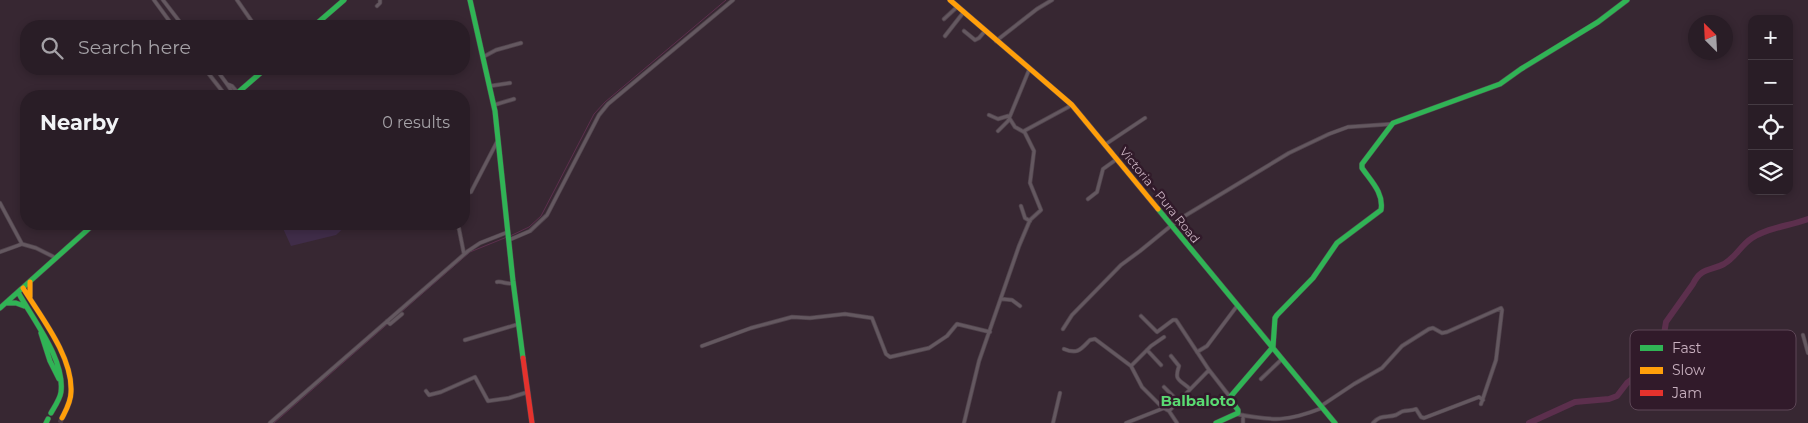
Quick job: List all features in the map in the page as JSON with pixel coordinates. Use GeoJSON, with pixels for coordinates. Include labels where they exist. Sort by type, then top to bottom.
{"type":"FeatureCollection","features":[{"type":"Feature","properties":{"kind":"main road"},"geometry":{"type":"LineString","coordinates":[[321,20],[344,0]]}},
{"type":"Feature","properties":{"kind":"main road"},"geometry":{"type":"LineString","coordinates":[[470,0],[494,105],[508,240],[532,423]]}},
{"type":"Feature","properties":{"kind":"main road","name":"Victoria - Pura Road"},"geometry":{"type":"LineString","coordinates":[[950,0],[1029,70],[1072,105],[1335,423]]}},
{"type":"Feature","properties":{"kind":"main road"},"geometry":{"type":"LineString","coordinates":[[1216,423],[1226,421],[1237,412],[1230,397],[1272,349],[1275,342],[1275,318],[1277,315],[1313,278],[1337,243],[1381,210],[1382,198],[1362,168],[1362,164],[1392,124],[1419,112],[1500,84],[1521,68],[1598,22],[1627,0]]}},
{"type":"Feature","properties":{"kind":"main road"},"geometry":{"type":"LineString","coordinates":[[242,90],[258,75]]}},
{"type":"Feature","properties":{"kind":"main road"},"geometry":{"type":"LineString","coordinates":[[0,308],[87,230]]}},
{"type":"Feature","properties":{"kind":"main road"},"geometry":{"type":"LineString","coordinates":[[30,282],[30,300]]}},
{"type":"Feature","properties":{"kind":"main road"},"geometry":{"type":"LineString","coordinates":[[23,288],[46,325],[70,372],[71,393],[62,418]]}},
{"type":"Feature","properties":{"kind":"main road"},"geometry":{"type":"LineString","coordinates":[[18,292],[49,346],[59,370],[60,392],[48,418]]}},
{"type":"Feature","properties":{"kind":"main road"},"geometry":{"type":"LineString","coordinates":[[6,303],[16,303],[25,307]]}},
{"type":"Feature","properties":{"kind":"street"},"geometry":{"type":"LineString","coordinates":[[154,0],[169,20]]}},
{"type":"Feature","properties":{"kind":"street"},"geometry":{"type":"LineString","coordinates":[[163,0],[178,20]]}},
{"type":"Feature","properties":{"kind":"street"},"geometry":{"type":"LineString","coordinates":[[237,0],[251,20]]}},
{"type":"Feature","properties":{"kind":"street"},"geometry":{"type":"LineString","coordinates":[[377,6],[380,0]]}},
{"type":"Feature","properties":{"kind":"street"},"geometry":{"type":"LineString","coordinates":[[508,240],[530,231],[547,215],[596,120],[608,104],[733,0]]}},
{"type":"Feature","properties":{"kind":"street"},"geometry":{"type":"LineString","coordinates":[[996,41],[1037,9],[1052,0]]}},
{"type":"Feature","properties":{"kind":"street"},"geometry":{"type":"LineString","coordinates":[[944,19],[957,7]]}},
{"type":"Feature","properties":{"kind":"street"},"geometry":{"type":"LineString","coordinates":[[945,36],[963,13]]}},
{"type":"Feature","properties":{"kind":"street"},"geometry":{"type":"LineString","coordinates":[[964,31],[977,40],[985,31]]}},
{"type":"Feature","properties":{"kind":"street"},"geometry":{"type":"LineString","coordinates":[[483,57],[496,50],[521,44]]}},
{"type":"Feature","properties":{"kind":"street"},"geometry":{"type":"LineString","coordinates":[[998,131],[1009,118],[1029,70]]}},
{"type":"Feature","properties":{"kind":"street"},"geometry":{"type":"LineString","coordinates":[[210,75],[221,90]]}},
{"type":"Feature","properties":{"kind":"street"},"geometry":{"type":"LineString","coordinates":[[220,75],[234,90]]}},
{"type":"Feature","properties":{"kind":"street"},"geometry":{"type":"LineString","coordinates":[[490,86],[510,83]]}},
{"type":"Feature","properties":{"kind":"street"},"geometry":{"type":"LineString","coordinates":[[494,105],[514,99]]}},
{"type":"Feature","properties":{"kind":"street"},"geometry":{"type":"LineString","coordinates":[[1024,132],[1028,128],[1072,105]]}},
{"type":"Feature","properties":{"kind":"street"},"geometry":{"type":"LineString","coordinates":[[964,423],[979,361],[1019,246],[1030,221],[1041,210],[1030,185],[1034,151],[1024,132],[1015,127],[1007,116],[998,119],[989,115]]}},
{"type":"Feature","properties":{"kind":"street"},"geometry":{"type":"LineString","coordinates":[[1106,144],[1145,118]]}},
{"type":"Feature","properties":{"kind":"street"},"geometry":{"type":"LineString","coordinates":[[1063,328],[1072,314],[1121,265],[1172,225],[1265,167],[1312,142],[1348,127],[1392,124]]}},
{"type":"Feature","properties":{"kind":"street"},"geometry":{"type":"LineString","coordinates":[[470,192],[498,140]]}},
{"type":"Feature","properties":{"kind":"street"},"geometry":{"type":"LineString","coordinates":[[1088,199],[1097,192],[1103,169],[1118,159]]}},
{"type":"Feature","properties":{"kind":"street"},"geometry":{"type":"LineString","coordinates":[[0,203],[22,244]]}},
{"type":"Feature","properties":{"kind":"street"},"geometry":{"type":"LineString","coordinates":[[1021,206],[1025,218],[1030,221]]}},
{"type":"Feature","properties":{"kind":"street"},"geometry":{"type":"LineString","coordinates":[[459,230],[464,254]]}},
{"type":"Feature","properties":{"kind":"street"},"geometry":{"type":"LineString","coordinates":[[270,423],[464,254],[480,243],[508,232]]}},
{"type":"Feature","properties":{"kind":"street"},"geometry":{"type":"LineString","coordinates":[[0,252],[22,244],[57,258]]}},
{"type":"Feature","properties":{"kind":"street"},"geometry":{"type":"LineString","coordinates":[[497,282],[514,283]]}},
{"type":"Feature","properties":{"kind":"street"},"geometry":{"type":"LineString","coordinates":[[1002,299],[1012,300],[1020,306]]}},
{"type":"Feature","properties":{"kind":"street"},"geometry":{"type":"LineString","coordinates":[[1197,352],[1207,346],[1237,306]]}},
{"type":"Feature","properties":{"kind":"street"},"geometry":{"type":"LineString","coordinates":[[1237,412],[1280,422],[1299,417],[1322,407],[1354,384],[1382,368],[1399,348],[1429,329],[1432,328],[1442,333],[1447,332],[1501,308],[1496,360],[1482,402],[1479,397],[1424,418],[1421,417],[1416,409],[1404,410],[1393,416],[1387,415],[1379,418],[1373,423]]}},
{"type":"Feature","properties":{"kind":"street"},"geometry":{"type":"LineString","coordinates":[[388,322],[392,324],[402,314]]}},
{"type":"Feature","properties":{"kind":"street"},"geometry":{"type":"LineString","coordinates":[[702,346],[751,328],[792,317],[810,318],[846,314],[872,318],[886,354],[890,357],[932,346],[947,336],[957,324],[990,332]]}},
{"type":"Feature","properties":{"kind":"street"},"geometry":{"type":"LineString","coordinates":[[1141,316],[1157,332],[1174,320],[1230,397]]}},
{"type":"Feature","properties":{"kind":"street"},"geometry":{"type":"LineString","coordinates":[[464,340],[519,324]]}},
{"type":"Feature","properties":{"kind":"street"},"geometry":{"type":"LineString","coordinates":[[1803,335],[1808,353]]}},
{"type":"Feature","properties":{"kind":"street"},"geometry":{"type":"LineString","coordinates":[[1131,366],[1164,337]]}},
{"type":"Feature","properties":{"kind":"street"},"geometry":{"type":"LineString","coordinates":[[1064,349],[1072,352],[1077,351],[1090,340],[1096,339],[1131,366],[1142,387],[1164,408],[1169,410],[1177,423]]}},
{"type":"Feature","properties":{"kind":"street"},"geometry":{"type":"LineString","coordinates":[[1147,350],[1162,365]]}},
{"type":"Feature","properties":{"kind":"street"},"geometry":{"type":"LineString","coordinates":[[1171,356],[1179,366],[1176,377],[1190,389]]}},
{"type":"Feature","properties":{"kind":"street"},"geometry":{"type":"LineString","coordinates":[[1262,379],[1282,360]]}},
{"type":"Feature","properties":{"kind":"street"},"geometry":{"type":"LineString","coordinates":[[1169,410],[1209,370]]}},
{"type":"Feature","properties":{"kind":"street"},"geometry":{"type":"LineString","coordinates":[[426,391],[429,395],[442,392],[475,377],[488,401],[509,398],[528,392]]}},
{"type":"Feature","properties":{"kind":"street"},"geometry":{"type":"LineString","coordinates":[[1164,387],[1178,401]]}},
{"type":"Feature","properties":{"kind":"street"},"geometry":{"type":"LineString","coordinates":[[1053,423],[1060,393]]}},
{"type":"Feature","properties":{"kind":"street"},"geometry":{"type":"LineString","coordinates":[[1126,423],[1164,408]]}},
{"type":"Feature","properties":{"kind":"street"},"geometry":{"type":"LineString","coordinates":[[1243,423],[1244,415]]}},
{"type":"Feature","properties":{"kind":"shaded area"},"geometry":{"type":"Polygon","coordinates":[[[284,230],[341,230],[336,235],[291,246],[284,230]]]}},
{"type":"Feature","properties":{"kind":"waterway"},"geometry":{"type":"LineString","coordinates":[[510,236],[529,227],[541,216],[594,114],[605,102],[726,0]]}},
{"type":"Feature","properties":{"kind":"waterway"},"geometry":{"type":"LineString","coordinates":[[1665,330],[1666,322],[1699,275],[1724,264],[1748,241],[1759,234],[1808,219]]}},
{"type":"Feature","properties":{"kind":"waterway"},"geometry":{"type":"LineString","coordinates":[[274,423],[470,252],[507,237]]}},
{"type":"Feature","properties":{"kind":"waterway"},"geometry":{"type":"LineString","coordinates":[[1529,423],[1575,402],[1609,399],[1617,396],[1630,381]]}},
{"type":"Feature","properties":{"kind":"tunnel"},"geometry":{"type":"LineString","coordinates":[[60,423],[62,418]]}},
{"type":"Feature","properties":{"kind":"traffic: fast"},"geometry":{"type":"LineString","coordinates":[[321,20],[344,0]]}},
{"type":"Feature","properties":{"kind":"traffic: fast"},"geometry":{"type":"LineString","coordinates":[[470,0],[495,111],[523,358]]}},
{"type":"Feature","properties":{"kind":"traffic: fast"},"geometry":{"type":"LineString","coordinates":[[1216,423],[1238,413],[1230,399],[1231,396],[1273,347],[1275,318],[1277,315],[1313,278],[1337,243],[1381,210],[1379,193],[1362,168],[1362,164],[1393,123],[1500,84],[1598,22],[1627,0]]}},
{"type":"Feature","properties":{"kind":"traffic: fast"},"geometry":{"type":"LineString","coordinates":[[241,90],[258,75]]}},
{"type":"Feature","properties":{"kind":"traffic: fast"},"geometry":{"type":"LineString","coordinates":[[1158,209],[1335,423]]}},
{"type":"Feature","properties":{"kind":"traffic: fast"},"geometry":{"type":"LineString","coordinates":[[0,308],[87,230]]}},
{"type":"Feature","properties":{"kind":"traffic: fast"},"geometry":{"type":"LineString","coordinates":[[18,292],[47,340],[58,366],[61,392],[51,413]]}},
{"type":"Feature","properties":{"kind":"traffic: fast"},"geometry":{"type":"LineString","coordinates":[[6,303],[16,303],[24,306]]}},
{"type":"Feature","properties":{"kind":"traffic: fast"},"geometry":{"type":"LineString","coordinates":[[41,333],[50,361],[59,379]]}},
{"type":"Feature","properties":{"kind":"traffic: fast"},"geometry":{"type":"LineString","coordinates":[[46,423],[48,419]]}},
{"type":"Feature","properties":{"kind":"traffic: slow"},"geometry":{"type":"LineString","coordinates":[[950,0],[1072,105],[1158,209]]}},
{"type":"Feature","properties":{"kind":"traffic: slow"},"geometry":{"type":"LineString","coordinates":[[30,282],[30,297]]}},
{"type":"Feature","properties":{"kind":"traffic: slow"},"geometry":{"type":"LineString","coordinates":[[23,288],[47,324],[67,365],[71,396],[62,418]]}},
{"type":"Feature","properties":{"kind":"traffic: jam"},"geometry":{"type":"LineString","coordinates":[[523,358],[532,423]]}},
{"type":"Feature","properties":{"kind":"district","name":"Balbaloto"},"geometry":{"type":"Point","coordinates":[1198,400]}}]}
